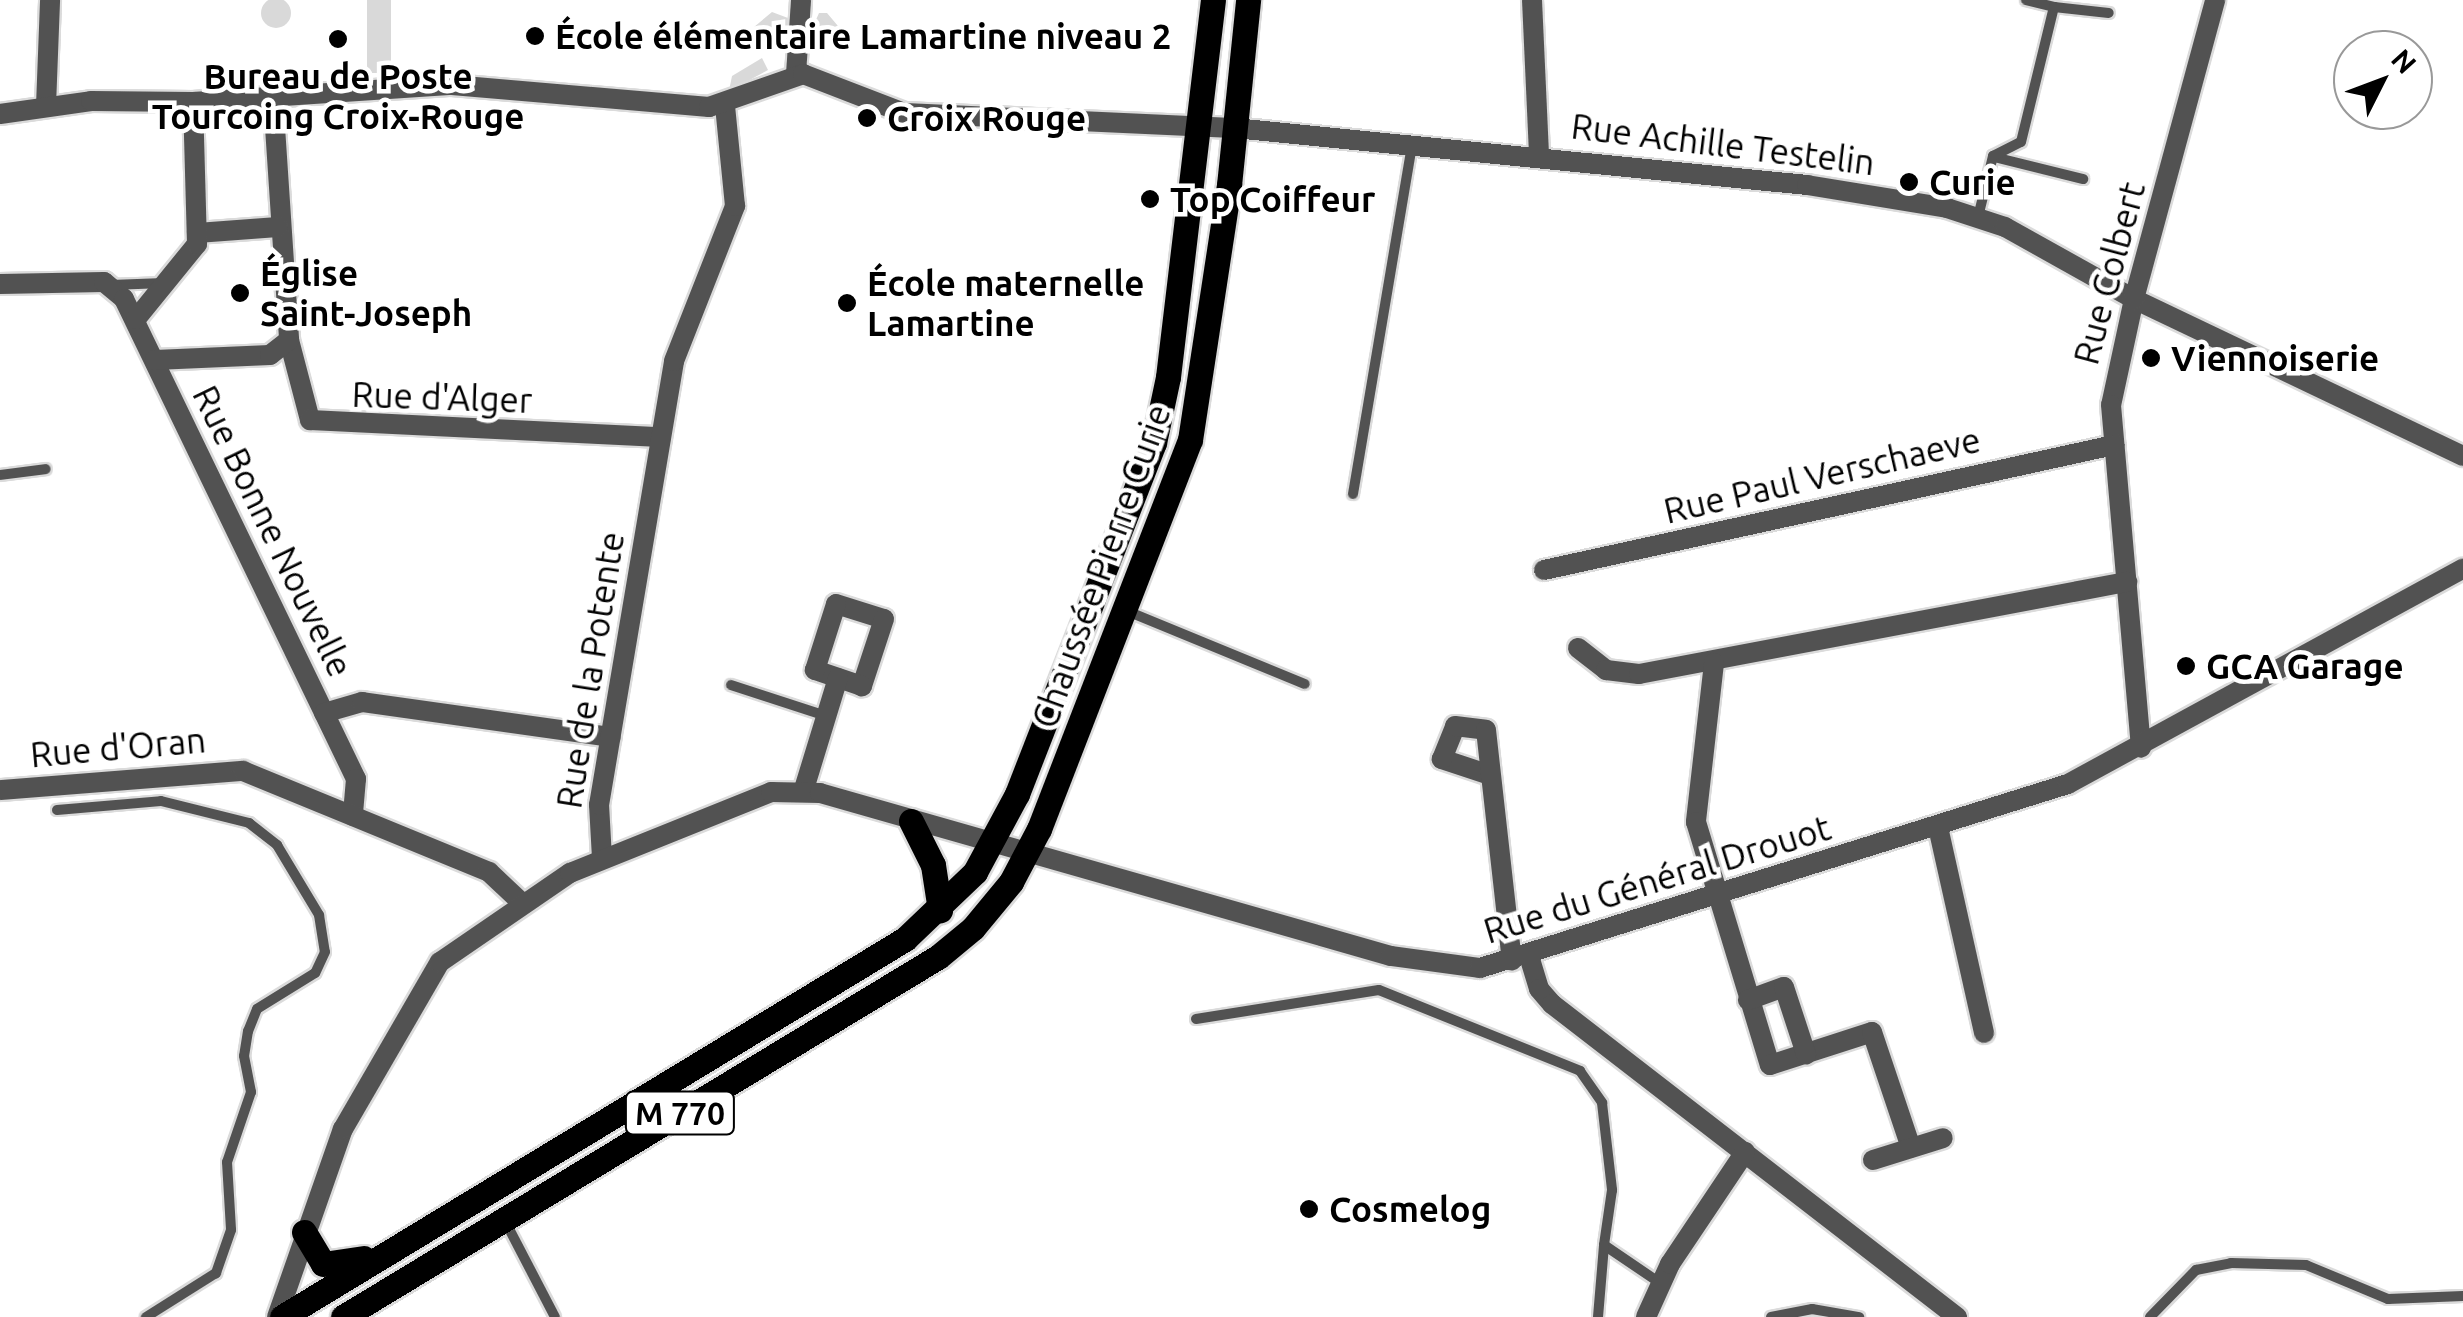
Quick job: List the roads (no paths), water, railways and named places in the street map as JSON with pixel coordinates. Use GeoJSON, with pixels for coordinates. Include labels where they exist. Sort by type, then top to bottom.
{"type":"FeatureCollection","features":[{"type":"Feature","properties":{"kind":"main road","name":"Chaussée Pierre Curie"},"geometry":{"type":"LineString","coordinates":[[992,844],[1154,443],[1170,362],[1213,0]]}},
{"type":"Feature","properties":{"kind":"main road","name":"Chaussée Pierre Curie"},"geometry":{"type":"LineString","coordinates":[[1029,851],[1126,611],[1195,421],[1248,0]]}},
{"type":"Feature","properties":{"kind":"main road"},"geometry":{"type":"LineString","coordinates":[[911,821],[934,865],[940,910]]}},
{"type":"Feature","properties":{"kind":"main road","name":"M 770"},"geometry":{"type":"LineString","coordinates":[[279,1317],[875,957],[940,910],[992,844]]}},
{"type":"Feature","properties":{"kind":"main road","name":"M 770"},"geometry":{"type":"LineString","coordinates":[[342,1317],[950,949],[1004,892],[1029,851]]}},
{"type":"Feature","properties":{"kind":"main road"},"geometry":{"type":"LineString","coordinates":[[304,1232],[313,1253],[328,1266],[397,1247]]}},
{"type":"Feature","properties":{"kind":"street"},"geometry":{"type":"LineString","coordinates":[[46,106],[50,0]]}},
{"type":"Feature","properties":{"kind":"street"},"geometry":{"type":"LineString","coordinates":[[0,114],[127,98],[193,102],[452,85],[725,105],[796,74],[801,0]]}},
{"type":"Feature","properties":{"kind":"street"},"geometry":{"type":"LineString","coordinates":[[1532,0],[1539,156]]}},
{"type":"Feature","properties":{"kind":"street","name":"Rue Colbert"},"geometry":{"type":"LineString","coordinates":[[2141,748],[2111,390],[2215,0]]}},
{"type":"Feature","properties":{"kind":"street","name":"Rue Achille Testelin"},"geometry":{"type":"LineString","coordinates":[[796,74],[816,75],[918,114],[1234,128],[1412,143],[1880,195],[1978,217],[2134,300],[2463,456]]}},
{"type":"Feature","properties":{"kind":"street","name":"Rue d'Alger"},"geometry":{"type":"LineString","coordinates":[[272,97],[278,226],[286,252],[289,340],[304,408],[318,424],[661,437]]}},
{"type":"Feature","properties":{"kind":"street"},"geometry":{"type":"LineString","coordinates":[[136,319],[194,253],[198,233],[193,102]]}},
{"type":"Feature","properties":{"kind":"street","name":"Rue de la Potente"},"geometry":{"type":"LineString","coordinates":[[279,1317],[304,1232],[343,1129],[427,977],[522,902],[602,858],[597,822],[678,348],[733,220],[736,164],[725,105]]}},
{"type":"Feature","properties":{"kind":"street"},"geometry":{"type":"LineString","coordinates":[[198,233],[278,226]]}},
{"type":"Feature","properties":{"kind":"street"},"geometry":{"type":"LineString","coordinates":[[0,284],[111,285]]}},
{"type":"Feature","properties":{"kind":"street","name":"Rue Bonne Nouvelle"},"geometry":{"type":"LineString","coordinates":[[111,285],[136,319],[356,779],[353,816]]}},
{"type":"Feature","properties":{"kind":"street"},"geometry":{"type":"LineString","coordinates":[[155,360],[270,354],[289,340]]}},
{"type":"Feature","properties":{"kind":"street","name":"Rue Paul Verschaeve"},"geometry":{"type":"LineString","coordinates":[[1544,570],[2114,445]]}},
{"type":"Feature","properties":{"kind":"street","name":"Rue du Général Drouot"},"geometry":{"type":"LineString","coordinates":[[602,858],[771,792],[804,790],[1426,964],[1467,968],[1520,959],[2068,784],[2141,748],[2463,569]]}},
{"type":"Feature","properties":{"kind":"street"},"geometry":{"type":"LineString","coordinates":[[1578,648],[1617,674],[1714,663],[2128,582]]}},
{"type":"Feature","properties":{"kind":"street"},"geometry":{"type":"LineString","coordinates":[[1714,663],[1695,800],[1715,897],[1770,1065],[1872,1032],[1912,1148]]}},
{"type":"Feature","properties":{"kind":"street"},"geometry":{"type":"LineString","coordinates":[[804,790],[838,678]]}},
{"type":"Feature","properties":{"kind":"street"},"geometry":{"type":"LineString","coordinates":[[324,713],[362,702],[611,737]]}},
{"type":"Feature","properties":{"kind":"street","name":"Rue d'Oran"},"geometry":{"type":"LineString","coordinates":[[0,790],[232,770],[353,816]]}},
{"type":"Feature","properties":{"kind":"street"},"geometry":{"type":"LineString","coordinates":[[1490,775],[1520,959],[1548,1000],[1957,1317]]}},
{"type":"Feature","properties":{"kind":"street"},"geometry":{"type":"LineString","coordinates":[[353,816],[498,876],[522,902]]}},
{"type":"Feature","properties":{"kind":"street"},"geometry":{"type":"LineString","coordinates":[[1938,827],[1984,1033]]}},
{"type":"Feature","properties":{"kind":"street"},"geometry":{"type":"LineString","coordinates":[[1748,1000],[1784,988],[1806,1054]]}},
{"type":"Feature","properties":{"kind":"street"},"geometry":{"type":"LineString","coordinates":[[1872,1160],[1943,1138]]}},
{"type":"Feature","properties":{"kind":"street"},"geometry":{"type":"LineString","coordinates":[[1646,1317],[1660,1282],[1745,1152]]}},
{"type":"Feature","properties":{"kind":"lane"},"geometry":{"type":"LineString","coordinates":[[2026,0],[2109,14]]}},
{"type":"Feature","properties":{"kind":"lane"},"geometry":{"type":"LineString","coordinates":[[1978,217],[1993,156],[2021,142],[2054,7]]}},
{"type":"Feature","properties":{"kind":"lane"},"geometry":{"type":"LineString","coordinates":[[1353,494],[1412,143]]}},
{"type":"Feature","properties":{"kind":"lane"},"geometry":{"type":"LineString","coordinates":[[1993,156],[2083,178]]}},
{"type":"Feature","properties":{"kind":"lane"},"geometry":{"type":"LineString","coordinates":[[111,285],[165,283]]}},
{"type":"Feature","properties":{"kind":"lane"},"geometry":{"type":"LineString","coordinates":[[0,475],[46,469]]}},
{"type":"Feature","properties":{"kind":"lane"},"geometry":{"type":"LineString","coordinates":[[1126,611],[1305,684]]}},
{"type":"Feature","properties":{"kind":"lane"},"geometry":{"type":"LineString","coordinates":[[730,685],[826,716]]}},
{"type":"Feature","properties":{"kind":"lane"},"geometry":{"type":"LineString","coordinates":[[57,810],[161,801],[250,823],[276,846],[319,915],[325,952],[315,973],[258,1010],[248,1030],[244,1056],[251,1092],[227,1162],[231,1230],[216,1273],[146,1317]]}},
{"type":"Feature","properties":{"kind":"lane"},"geometry":{"type":"LineString","coordinates":[[1196,1020],[1378,990],[1580,1071],[1602,1104],[1612,1190],[1598,1317]]}},
{"type":"Feature","properties":{"kind":"lane"},"geometry":{"type":"LineString","coordinates":[[504,1220],[555,1317]]}},
{"type":"Feature","properties":{"kind":"lane"},"geometry":{"type":"LineString","coordinates":[[1604,1245],[1660,1282]]}},
{"type":"Feature","properties":{"kind":"lane"},"geometry":{"type":"LineString","coordinates":[[2150,1317],[2196,1270],[2231,1263],[2306,1265],[2388,1299],[2463,1296]]}},
{"type":"Feature","properties":{"kind":"lane"},"geometry":{"type":"LineString","coordinates":[[1771,1317],[1812,1310],[1859,1317]]}},
{"type":"Feature","properties":{"kind":"place","name":"École élémentaire Lamartine niveau 2"},"geometry":{"type":"Point","coordinates":[535,36]}},
{"type":"Feature","properties":{"kind":"place","name":"Bureau de Poste Tourcoing Croix-Rouge"},"geometry":{"type":"Point","coordinates":[338,39]}},
{"type":"Feature","properties":{"kind":"place","name":"Croix Rouge"},"geometry":{"type":"Point","coordinates":[867,118]}},
{"type":"Feature","properties":{"kind":"place","name":"Curie"},"geometry":{"type":"Point","coordinates":[1909,182]}},
{"type":"Feature","properties":{"kind":"place","name":"Top Coiffeur"},"geometry":{"type":"Point","coordinates":[1150,199]}},
{"type":"Feature","properties":{"kind":"place","name":"Église Saint-Joseph"},"geometry":{"type":"Point","coordinates":[240,293]}},
{"type":"Feature","properties":{"kind":"place","name":"École maternelle Lamartine"},"geometry":{"type":"Point","coordinates":[847,303]}},
{"type":"Feature","properties":{"kind":"place","name":"Viennoiserie"},"geometry":{"type":"Point","coordinates":[2151,358]}},
{"type":"Feature","properties":{"kind":"place","name":"GCA Garage"},"geometry":{"type":"Point","coordinates":[2186,666]}},
{"type":"Feature","properties":{"kind":"place","name":"Cosmelog"},"geometry":{"type":"Point","coordinates":[1309,1209]}}]}
